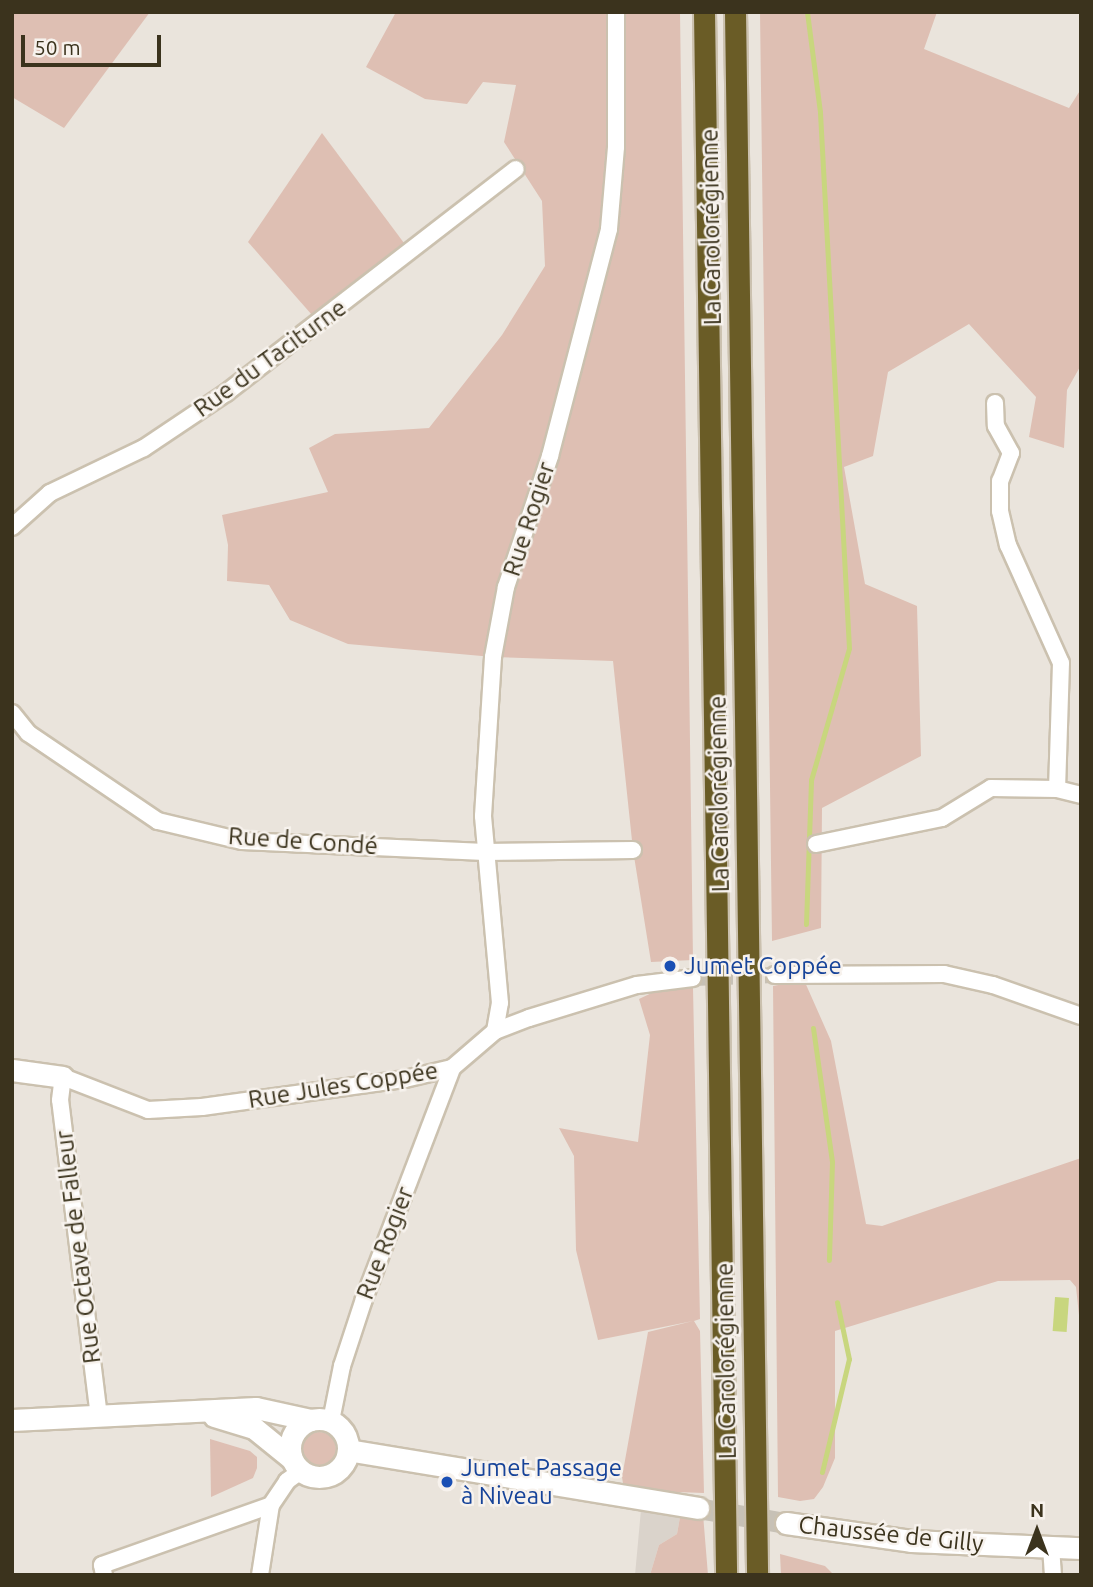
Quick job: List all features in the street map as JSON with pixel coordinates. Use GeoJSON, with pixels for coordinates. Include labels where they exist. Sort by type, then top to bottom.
{"type":"FeatureCollection","features":[{"type":"Feature","properties":{"kind":"highway","name":"La Carolorégienne"},"geometry":{"type":"LineString","coordinates":[[704,12],[726,1575]]}},
{"type":"Feature","properties":{"kind":"highway","name":"La Carolorégienne"},"geometry":{"type":"LineString","coordinates":[[734,12],[757,1575]]}},
{"type":"Feature","properties":{"kind":"street","name":"Rue Rogier"},"geometry":{"type":"LineString","coordinates":[[495,1031],[500,1003],[485,852],[485,762],[493,657],[506,587],[550,456],[609,229],[616,147],[615,12]]}},
{"type":"Feature","properties":{"kind":"street","name":"Rue du Taciturne"},"geometry":{"type":"LineString","coordinates":[[12,527],[50,493],[144,448],[226,393],[516,169]]}},
{"type":"Feature","properties":{"kind":"street"},"geometry":{"type":"LineString","coordinates":[[995,403],[996,426],[1011,453],[1000,481],[1000,511],[1008,545],[1061,663],[1058,789]]}},
{"type":"Feature","properties":{"kind":"street","name":"Rue de Condé"},"geometry":{"type":"LineString","coordinates":[[12,713],[27,733],[158,821],[242,841],[485,852],[633,850]]}},
{"type":"Feature","properties":{"kind":"street"},"geometry":{"type":"LineString","coordinates":[[816,844],[942,818],[991,788],[1058,789],[1081,795]]}},
{"type":"Feature","properties":{"kind":"street"},"geometry":{"type":"LineString","coordinates":[[775,975],[944,974],[993,985],[1081,1016]]}},
{"type":"Feature","properties":{"kind":"street","name":"Rue Jules Coppée"},"geometry":{"type":"LineString","coordinates":[[63,1077],[148,1110],[202,1107],[452,1068],[495,1031],[637,985],[693,978]]}},
{"type":"Feature","properties":{"kind":"street","name":"Rue Rogier"},"geometry":{"type":"LineString","coordinates":[[321,1421],[364,1299],[452,1068]]}},
{"type":"Feature","properties":{"kind":"street"},"geometry":{"type":"LineString","coordinates":[[12,1070],[63,1077]]}},
{"type":"Feature","properties":{"kind":"street","name":"Rue Octave de Falleur"},"geometry":{"type":"LineString","coordinates":[[63,1077],[60,1100],[99,1417]]}},
{"type":"Feature","properties":{"kind":"street"},"geometry":{"type":"LineString","coordinates":[[12,1420],[256,1408],[321,1421],[345,1435],[348,1450],[345,1461],[330,1474],[312,1476],[254,1428],[195,1413]]}},
{"type":"Feature","properties":{"kind":"street"},"geometry":{"type":"LineString","coordinates":[[260,1575],[271,1505],[296,1465],[293,1434],[321,1421]]}},
{"type":"Feature","properties":{"kind":"street"},"geometry":{"type":"LineString","coordinates":[[348,1450],[698,1508]]}},
{"type":"Feature","properties":{"kind":"street"},"geometry":{"type":"LineString","coordinates":[[104,1575],[102,1565],[271,1505]]}},
{"type":"Feature","properties":{"kind":"street","name":"Chaussée de Gilly"},"geometry":{"type":"LineString","coordinates":[[786,1523],[911,1541],[1081,1548]]}},
{"type":"Feature","properties":{"kind":"street"},"geometry":{"type":"LineString","coordinates":[[1051,1547],[1053,1575]]}},
{"type":"Feature","properties":{"kind":"shaded area"},"geometry":{"type":"Polygon","coordinates":[[[12,12],[150,12],[64,128],[12,97],[12,12]]]}},
{"type":"Feature","properties":{"kind":"shaded area"},"geometry":{"type":"Polygon","coordinates":[[[396,12],[680,12],[693,960],[651,962],[633,850],[613,661],[493,657],[348,644],[290,620],[269,585],[227,581],[228,545],[222,515],[328,492],[309,448],[335,434],[429,428],[502,335],[545,266],[542,201],[504,142],[516,85],[483,82],[467,104],[425,99],[366,67],[396,12]]]}},
{"type":"Feature","properties":{"kind":"shaded area"},"geometry":{"type":"Polygon","coordinates":[[[760,12],[937,12],[924,49],[1069,108],[1081,89],[1081,365],[1067,390],[1064,448],[1029,437],[1036,397],[969,324],[888,372],[873,456],[844,467],[865,584],[917,606],[921,756],[822,808],[821,928],[772,941],[760,12]]]}},
{"type":"Feature","properties":{"kind":"shaded area"},"geometry":{"type":"Polygon","coordinates":[[[322,133],[404,243],[312,315],[248,242],[322,133]]]}},
{"type":"Feature","properties":{"kind":"shaded area"},"geometry":{"type":"Polygon","coordinates":[[[804,980],[831,1041],[866,1224],[882,1226],[1081,1158],[1081,1334],[1076,1287],[1070,1280],[998,1281],[835,1331],[835,1458],[823,1487],[814,1499],[800,1501],[778,1497],[773,986],[804,980]]]}},
{"type":"Feature","properties":{"kind":"shaded area"},"geometry":{"type":"Polygon","coordinates":[[[693,988],[700,1319],[694,1321],[700,1331],[704,1493],[624,1490],[622,1477],[648,1332],[693,1321],[598,1340],[576,1250],[574,1156],[559,1128],[638,1142],[650,1035],[639,999],[660,989],[693,988]]]}},
{"type":"Feature","properties":{"kind":"shaded area"},"geometry":{"type":"Polygon","coordinates":[[[1055,1297],[1069,1298],[1067,1332],[1053,1331],[1055,1297]]]}},
{"type":"Feature","properties":{"kind":"shaded area"},"geometry":{"type":"Polygon","coordinates":[[[319,1432],[331,1437],[336,1449],[331,1461],[319,1466],[307,1461],[302,1449],[307,1437],[319,1432]]]}},
{"type":"Feature","properties":{"kind":"shaded area"},"geometry":{"type":"Polygon","coordinates":[[[210,1439],[250,1451],[257,1457],[253,1478],[211,1497],[210,1439]]]}},
{"type":"Feature","properties":{"kind":"shaded area"},"geometry":{"type":"Polygon","coordinates":[[[642,1499],[682,1506],[677,1534],[659,1545],[650,1575],[635,1575],[642,1499]]]}},
{"type":"Feature","properties":{"kind":"shaded area"},"geometry":{"type":"Polygon","coordinates":[[[682,1506],[703,1514],[708,1575],[650,1575],[659,1545],[677,1534],[682,1506]]]}},
{"type":"Feature","properties":{"kind":"shaded area"},"geometry":{"type":"Polygon","coordinates":[[[780,1554],[825,1566],[834,1575],[781,1575],[780,1554]]]}},
{"type":"Feature","properties":{"kind":"waterway"},"geometry":{"type":"LineString","coordinates":[[806,924],[811,780],[849,648],[820,112],[807,12]]}},
{"type":"Feature","properties":{"kind":"waterway"},"geometry":{"type":"LineString","coordinates":[[813,1028],[832,1162],[829,1260]]}},
{"type":"Feature","properties":{"kind":"waterway"},"geometry":{"type":"LineString","coordinates":[[822,1472],[849,1359],[837,1302]]}},
{"type":"Feature","properties":{"kind":"tunnel"},"geometry":{"type":"LineString","coordinates":[[693,978],[775,975]]}},
{"type":"Feature","properties":{"kind":"tunnel"},"geometry":{"type":"LineString","coordinates":[[698,1508],[786,1523]]}},
{"type":"Feature","properties":{"kind":"place","name":"Jumet Coppée"},"geometry":{"type":"Point","coordinates":[670,966]}},
{"type":"Feature","properties":{"kind":"place","name":"Jumet Passage à Niveau"},"geometry":{"type":"Point","coordinates":[447,1482]}}]}
